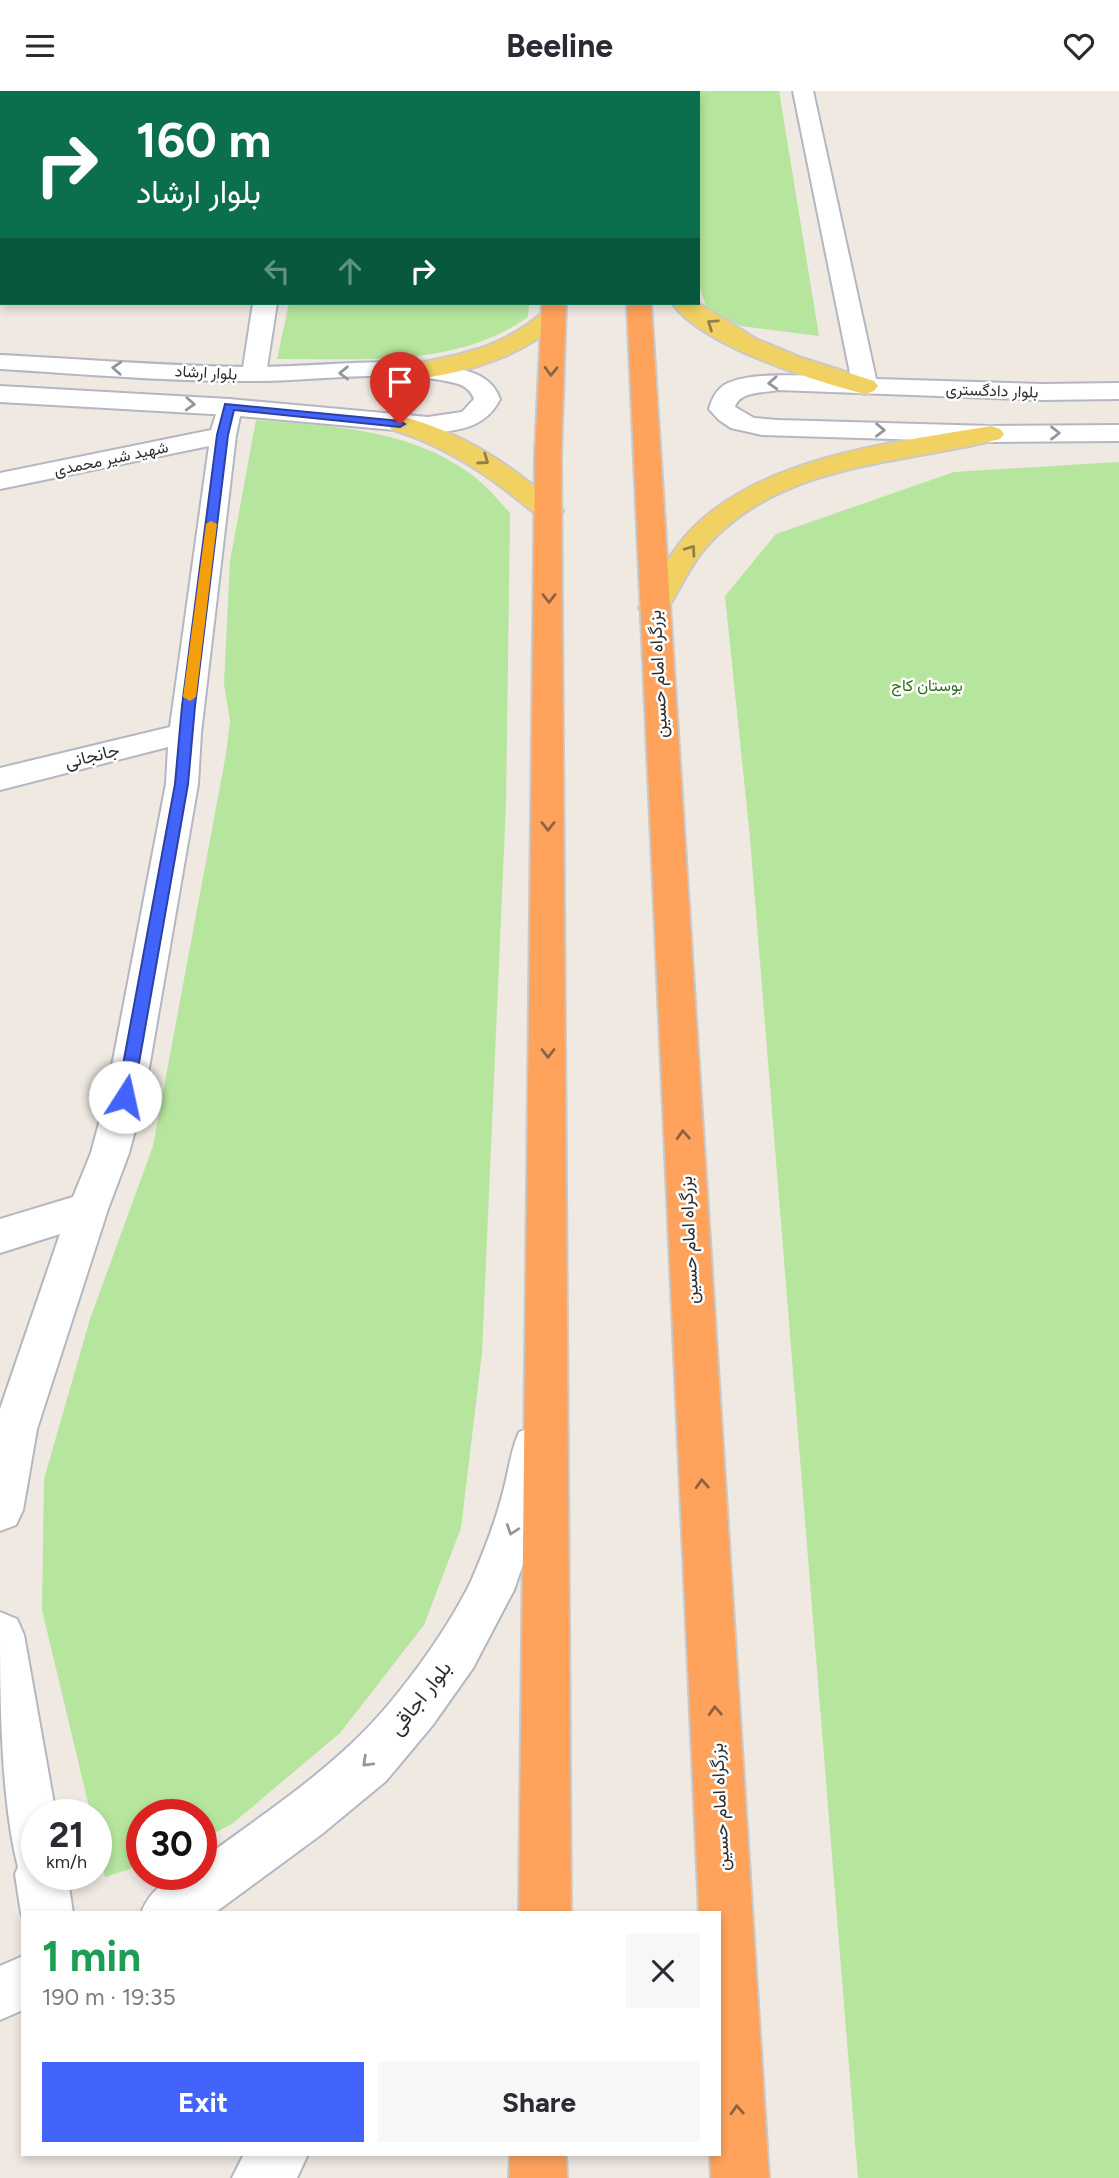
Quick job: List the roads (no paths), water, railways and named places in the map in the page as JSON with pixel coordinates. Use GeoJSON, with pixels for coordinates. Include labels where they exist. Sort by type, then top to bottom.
{"type":"FeatureCollection","features":[{"type":"Feature","properties":{"kind":"highway","name":"بزرگراه امام حسین"},"geometry":{"type":"LineString","coordinates":[[639,305],[740,2178]]}},
{"type":"Feature","properties":{"kind":"highway"},"geometry":{"type":"LineString","coordinates":[[545,1911],[549,512],[553,309]]}},
{"type":"Feature","properties":{"kind":"highway"},"geometry":{"type":"LineString","coordinates":[[538,2156],[538,2178]]}},
{"type":"Feature","properties":{"kind":"main road"},"geometry":{"type":"LineString","coordinates":[[687,305],[735,339],[768,355],[865,386]]}},
{"type":"Feature","properties":{"kind":"main road"},"geometry":{"type":"LineString","coordinates":[[413,372],[457,365],[505,350],[537,331],[553,309]]}},
{"type":"Feature","properties":{"kind":"main road"},"geometry":{"type":"LineString","coordinates":[[400,424],[433,433],[473,452],[549,512]]}},
{"type":"Feature","properties":{"kind":"main road"},"geometry":{"type":"LineString","coordinates":[[654,608],[704,533],[741,504],[768,488],[846,461],[991,434]]}},
{"type":"Feature","properties":{"kind":"street"},"geometry":{"type":"LineString","coordinates":[[803,91],[865,386]]}},
{"type":"Feature","properties":{"kind":"street"},"geometry":{"type":"LineString","coordinates":[[254,374],[265,305]]}},
{"type":"Feature","properties":{"kind":"street","name":"بلوار ارشاد"},"geometry":{"type":"LineString","coordinates":[[0,362],[254,374],[413,372],[451,375],[468,380],[481,387],[487,399],[484,409],[461,422],[428,425],[226,421],[0,394]]}},
{"type":"Feature","properties":{"kind":"street","name":"بلوار دادگستری"},"geometry":{"type":"LineString","coordinates":[[991,434],[752,426],[732,420],[722,409],[723,399],[736,389],[755,384],[801,383],[1042,392],[1119,391]]}},
{"type":"Feature","properties":{"kind":"street"},"geometry":{"type":"LineString","coordinates":[[0,1510],[15,1429],[88,1209],[110,1153],[125,1097],[182,784],[185,733],[226,421]]}},
{"type":"Feature","properties":{"kind":"street","name":"شهید شیر محمدی"},"geometry":{"type":"LineString","coordinates":[[0,481],[226,421]]}},
{"type":"Feature","properties":{"kind":"street"},"geometry":{"type":"LineString","coordinates":[[991,434],[1119,433]]}},
{"type":"Feature","properties":{"kind":"street","name":"جانجانی"},"geometry":{"type":"LineString","coordinates":[[0,779],[185,733]]}},
{"type":"Feature","properties":{"kind":"street"},"geometry":{"type":"LineString","coordinates":[[0,1236],[88,1209]]}},
{"type":"Feature","properties":{"kind":"street","name":"بلوار اجاقی"},"geometry":{"type":"LineString","coordinates":[[170,1911],[202,1891],[304,1816],[368,1763],[415,1709],[456,1651],[491,1590],[526,1491],[547,1393]]}},
{"type":"Feature","properties":{"kind":"street"},"geometry":{"type":"LineString","coordinates":[[0,1635],[28,1799]]}},
{"type":"Feature","properties":{"kind":"street"},"geometry":{"type":"LineString","coordinates":[[43,1890],[47,1911]]}},
{"type":"Feature","properties":{"kind":"street"},"geometry":{"type":"LineString","coordinates":[[0,1993],[21,1984]]}},
{"type":"Feature","properties":{"kind":"street"},"geometry":{"type":"LineString","coordinates":[[261,2178],[278,2156]]}},
{"type":"Feature","properties":{"kind":"park label","name":"بوستان کاج"},"geometry":{"type":"Point","coordinates":[927,685]}}]}
